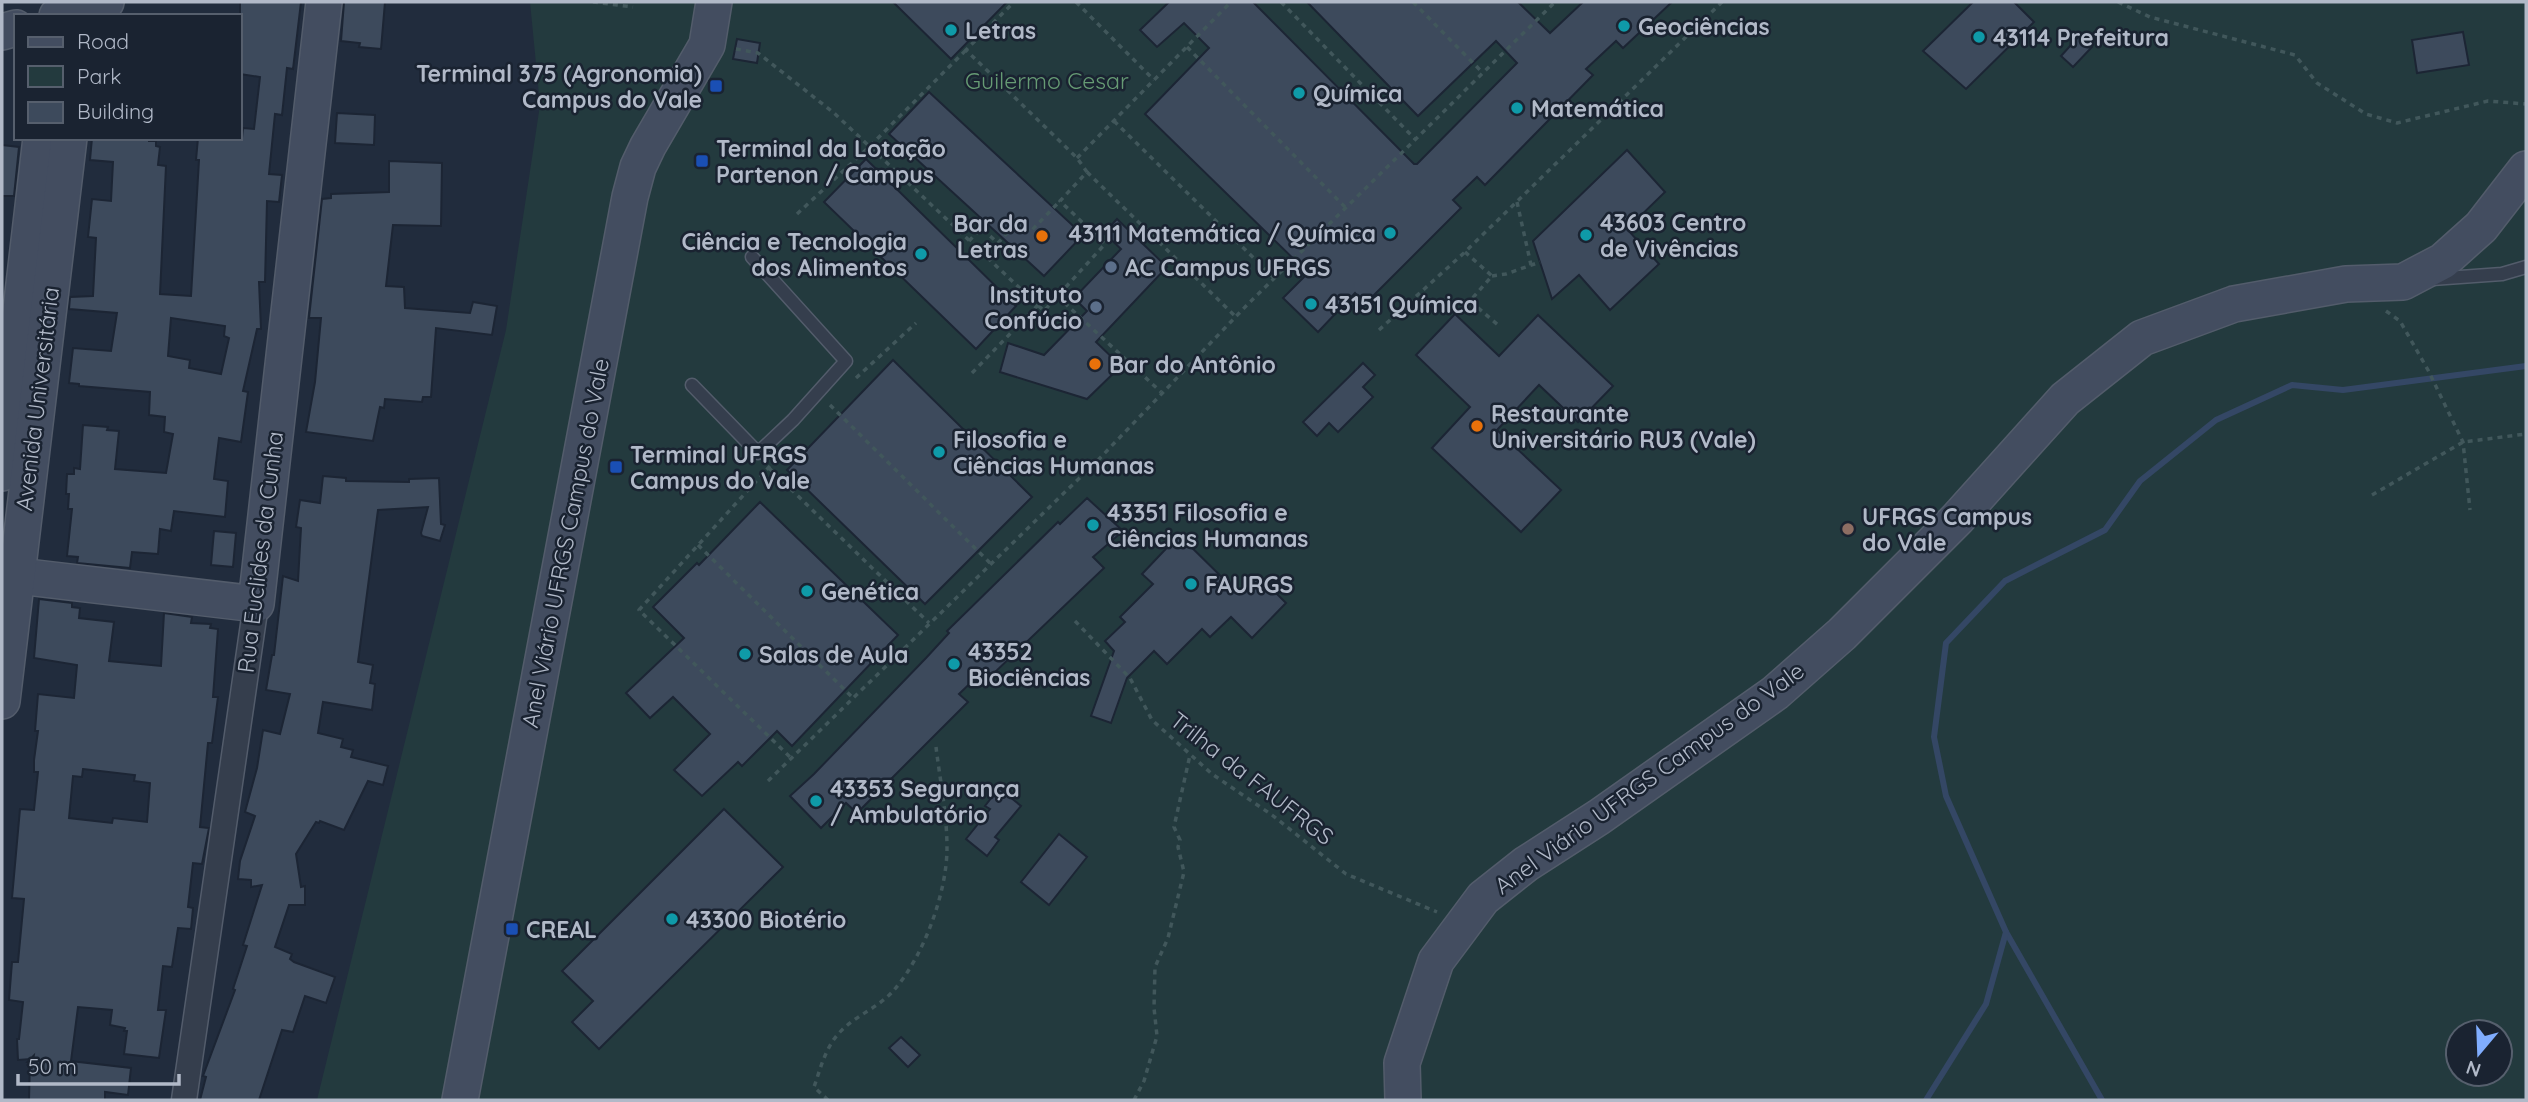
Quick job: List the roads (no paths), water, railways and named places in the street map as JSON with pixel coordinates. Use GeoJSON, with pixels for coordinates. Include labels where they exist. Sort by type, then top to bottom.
{"type":"FeatureCollection","features":[{"type":"Feature","properties":{"kind":"street","name":"Rua Euclides da Cunha"},"geometry":{"type":"LineString","coordinates":[[184,1100],[256,604],[324,2]]}},
{"type":"Feature","properties":{"kind":"street","name":"Anel Viário UFRGS Campus do Vale"},"geometry":{"type":"LineString","coordinates":[[460,1100],[630,197],[638,167],[648,146],[707,46],[714,2]]}},
{"type":"Feature","properties":{"kind":"street","name":"Avenida Universitária"},"geometry":{"type":"LineString","coordinates":[[2,473],[41,140]]}},
{"type":"Feature","properties":{"kind":"street","name":"Avenida Universitária"},"geometry":{"type":"LineString","coordinates":[[2,701],[9,574],[69,140]]}},
{"type":"Feature","properties":{"kind":"street","name":"Anel Viário UFRGS Campus do Vale"},"geometry":{"type":"LineString","coordinates":[[1403,1100],[1402,1063],[1436,961],[1483,898],[1526,864],[1599,817],[1775,693],[1842,635],[1957,519],[2064,399],[2142,338],[2234,304],[2346,284],[2403,282],[2443,261],[2482,227],[2526,169]]}},
{"type":"Feature","properties":{"kind":"street"},"geometry":{"type":"LineString","coordinates":[[9,574],[256,604]]}},
{"type":"Feature","properties":{"kind":"lane"},"geometry":{"type":"LineString","coordinates":[[692,386],[758,453],[793,420],[846,361],[752,257]]}},
{"type":"Feature","properties":{"kind":"lane","name":"Anel Viário UFRGS Campus do Vale"},"geometry":{"type":"LineString","coordinates":[[2403,282],[2502,274],[2526,267]]}},
{"type":"Feature","properties":{"kind":"waterway"},"geometry":{"type":"LineString","coordinates":[[1926,1100],[1986,1004],[2006,932],[1946,796],[1934,737],[1946,643],[2005,581],[2105,530],[2140,481],[2216,420],[2292,385],[2343,390],[2526,366]]}},
{"type":"Feature","properties":{"kind":"waterway"},"geometry":{"type":"LineString","coordinates":[[2006,932],[2102,1100]]}},
{"type":"Feature","properties":{"kind":"place","name":"Geociências"},"geometry":{"type":"Point","coordinates":[1624,26]}},
{"type":"Feature","properties":{"kind":"place","name":"Letras"},"geometry":{"type":"Point","coordinates":[951,30]}},
{"type":"Feature","properties":{"kind":"place","name":"43114 Prefeitura"},"geometry":{"type":"Point","coordinates":[1979,37]}},
{"type":"Feature","properties":{"kind":"place","name":"Terminal 375 (Agronomia) Campus do Vale"},"geometry":{"type":"Point","coordinates":[716,86]}},
{"type":"Feature","properties":{"kind":"place","name":"Química"},"geometry":{"type":"Point","coordinates":[1299,93]}},
{"type":"Feature","properties":{"kind":"place","name":"Matemática"},"geometry":{"type":"Point","coordinates":[1517,108]}},
{"type":"Feature","properties":{"kind":"place","name":"Terminal da Lotação Partenon / Campus"},"geometry":{"type":"Point","coordinates":[702,161]}},
{"type":"Feature","properties":{"kind":"place","name":"43111 Matemática / Química"},"geometry":{"type":"Point","coordinates":[1390,233]}},
{"type":"Feature","properties":{"kind":"place","name":"43603 Centro de Vivências"},"geometry":{"type":"Point","coordinates":[1586,235]}},
{"type":"Feature","properties":{"kind":"place","name":"Bar da Letras"},"geometry":{"type":"Point","coordinates":[1042,236]}},
{"type":"Feature","properties":{"kind":"place","name":"Ciência e Tecnologia dos Alimentos"},"geometry":{"type":"Point","coordinates":[921,254]}},
{"type":"Feature","properties":{"kind":"place","name":"AC Campus UFRGS"},"geometry":{"type":"Point","coordinates":[1111,267]}},
{"type":"Feature","properties":{"kind":"place","name":"43151 Química"},"geometry":{"type":"Point","coordinates":[1311,304]}},
{"type":"Feature","properties":{"kind":"place","name":"Instituto Confúcio"},"geometry":{"type":"Point","coordinates":[1096,307]}},
{"type":"Feature","properties":{"kind":"place","name":"Bar do Antônio"},"geometry":{"type":"Point","coordinates":[1095,364]}},
{"type":"Feature","properties":{"kind":"place","name":"Restaurante Universitário RU3 (Vale)"},"geometry":{"type":"Point","coordinates":[1477,426]}},
{"type":"Feature","properties":{"kind":"place","name":"Filosofia e Ciências Humanas"},"geometry":{"type":"Point","coordinates":[939,452]}},
{"type":"Feature","properties":{"kind":"place","name":"Terminal UFRGS Campus do Vale"},"geometry":{"type":"Point","coordinates":[616,467]}},
{"type":"Feature","properties":{"kind":"place","name":"43351 Filosofia e Ciências Humanas"},"geometry":{"type":"Point","coordinates":[1093,525]}},
{"type":"Feature","properties":{"kind":"place","name":"UFRGS Campus do Vale"},"geometry":{"type":"Point","coordinates":[1848,529]}},
{"type":"Feature","properties":{"kind":"place","name":"FAURGS"},"geometry":{"type":"Point","coordinates":[1191,584]}},
{"type":"Feature","properties":{"kind":"place","name":"Genética"},"geometry":{"type":"Point","coordinates":[807,591]}},
{"type":"Feature","properties":{"kind":"place","name":"Salas de Aula"},"geometry":{"type":"Point","coordinates":[745,654]}},
{"type":"Feature","properties":{"kind":"place","name":"43352 Biociências"},"geometry":{"type":"Point","coordinates":[954,664]}},
{"type":"Feature","properties":{"kind":"place","name":"43353 Segurança / Ambulatório"},"geometry":{"type":"Point","coordinates":[816,801]}},
{"type":"Feature","properties":{"kind":"place","name":"43300 Biotério"},"geometry":{"type":"Point","coordinates":[672,919]}},
{"type":"Feature","properties":{"kind":"place","name":"CREAL"},"geometry":{"type":"Point","coordinates":[512,929]}},
{"type":"Feature","properties":{"kind":"park label","name":"Guilermo Cesar"},"geometry":{"type":"Point","coordinates":[1047,80]}}]}
